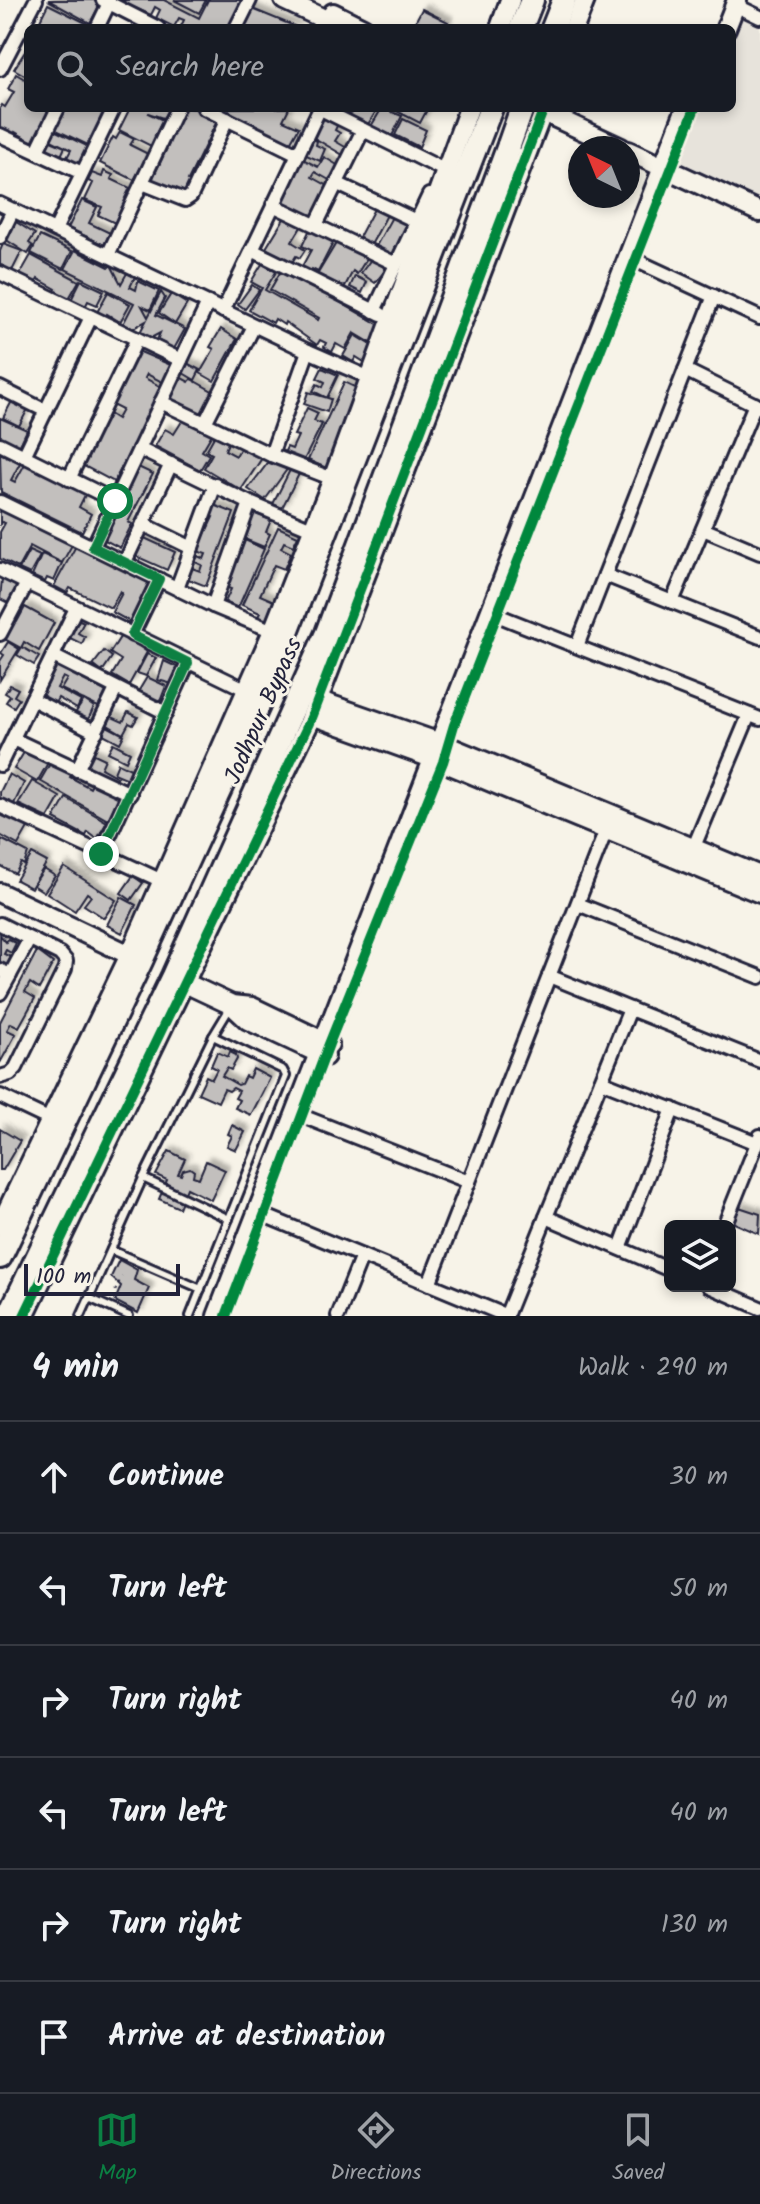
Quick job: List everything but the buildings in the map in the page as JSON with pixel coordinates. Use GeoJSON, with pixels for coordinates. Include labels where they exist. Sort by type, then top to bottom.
{"type":"FeatureCollection","features":[{"type":"Feature","properties":{"kind":"highway"},"geometry":{"type":"LineString","coordinates":[[523,24],[532,0]]}},
{"type":"Feature","properties":{"kind":"highway"},"geometry":{"type":"LineString","coordinates":[[555,24],[564,0]]}},
{"type":"Feature","properties":{"kind":"highway"},"geometry":{"type":"LineString","coordinates":[[0,1257],[191,852],[278,657],[489,112]]}},
{"type":"Feature","properties":{"kind":"highway","name":"Jodhpur Bypass"},"geometry":{"type":"LineString","coordinates":[[9,1316],[224,865],[327,633],[536,112]]}},
{"type":"Feature","properties":{"kind":"street"},"geometry":{"type":"LineString","coordinates":[[0,69],[36,0]]}},
{"type":"Feature","properties":{"kind":"street"},"geometry":{"type":"LineString","coordinates":[[238,24],[250,0]]}},
{"type":"Feature","properties":{"kind":"street"},"geometry":{"type":"LineString","coordinates":[[284,0],[338,14]]}},
{"type":"Feature","properties":{"kind":"street"},"geometry":{"type":"LineString","coordinates":[[306,0],[356,24]]}},
{"type":"Feature","properties":{"kind":"street"},"geometry":{"type":"LineString","coordinates":[[501,24],[510,0]]}},
{"type":"Feature","properties":{"kind":"street"},"geometry":{"type":"LineString","coordinates":[[576,24],[585,0]]}},
{"type":"Feature","properties":{"kind":"street"},"geometry":{"type":"LineString","coordinates":[[98,24],[106,2],[149,24]]}},
{"type":"Feature","properties":{"kind":"street"},"geometry":{"type":"LineString","coordinates":[[734,2],[760,17]]}},
{"type":"Feature","properties":{"kind":"street"},"geometry":{"type":"LineString","coordinates":[[720,24],[734,2]]}},
{"type":"Feature","properties":{"kind":"street"},"geometry":{"type":"LineString","coordinates":[[727,24],[734,2]]}},
{"type":"Feature","properties":{"kind":"street"},"geometry":{"type":"LineString","coordinates":[[37,151],[56,112]]}},
{"type":"Feature","properties":{"kind":"street"},"geometry":{"type":"LineString","coordinates":[[55,230],[112,112]]}},
{"type":"Feature","properties":{"kind":"street"},"geometry":{"type":"LineString","coordinates":[[108,255],[175,112]]}},
{"type":"Feature","properties":{"kind":"street"},"geometry":{"type":"LineString","coordinates":[[212,112],[298,154]]}},
{"type":"Feature","properties":{"kind":"street"},"geometry":{"type":"LineString","coordinates":[[223,311],[317,112]]}},
{"type":"Feature","properties":{"kind":"street"},"geometry":{"type":"LineString","coordinates":[[327,112],[442,169]]}},
{"type":"Feature","properties":{"kind":"street"},"geometry":{"type":"LineString","coordinates":[[374,311],[442,169],[461,112]]}},
{"type":"Feature","properties":{"kind":"street"},"geometry":{"type":"LineString","coordinates":[[0,1226],[162,881],[273,631],[333,479],[468,112]]}},
{"type":"Feature","properties":{"kind":"street"},"geometry":{"type":"LineString","coordinates":[[24,1316],[314,708],[536,112]]}},
{"type":"Feature","properties":{"kind":"street"},"geometry":{"type":"LineString","coordinates":[[538,112],[577,136]]}},
{"type":"Feature","properties":{"kind":"street"},"geometry":{"type":"LineString","coordinates":[[538,112],[593,136]]}},
{"type":"Feature","properties":{"kind":"street"},"geometry":{"type":"LineString","coordinates":[[441,753],[635,260],[685,112]]}},
{"type":"Feature","properties":{"kind":"street"},"geometry":{"type":"LineString","coordinates":[[226,1316],[260,1214],[324,1048],[665,174],[693,112]]}},
{"type":"Feature","properties":{"kind":"street"},"geometry":{"type":"LineString","coordinates":[[142,183],[185,200],[191,196],[227,119]]}},
{"type":"Feature","properties":{"kind":"street"},"geometry":{"type":"LineString","coordinates":[[316,225],[363,130]]}},
{"type":"Feature","properties":{"kind":"street"},"geometry":{"type":"LineString","coordinates":[[0,135],[82,173]]}},
{"type":"Feature","properties":{"kind":"street"},"geometry":{"type":"LineString","coordinates":[[640,158],[760,224]]}},
{"type":"Feature","properties":{"kind":"street"},"geometry":{"type":"LineString","coordinates":[[640,167],[760,212]]}},
{"type":"Feature","properties":{"kind":"street"},"geometry":{"type":"LineString","coordinates":[[336,183],[416,221]]}},
{"type":"Feature","properties":{"kind":"street"},"geometry":{"type":"LineString","coordinates":[[0,204],[370,378]]}},
{"type":"Feature","properties":{"kind":"street"},"geometry":{"type":"LineString","coordinates":[[273,205],[396,264]]}},
{"type":"Feature","properties":{"kind":"street"},"geometry":{"type":"LineString","coordinates":[[0,237],[13,210]]}},
{"type":"Feature","properties":{"kind":"street"},"geometry":{"type":"LineString","coordinates":[[252,250],[392,318]]}},
{"type":"Feature","properties":{"kind":"street"},"geometry":{"type":"LineString","coordinates":[[635,260],[760,318]]}},
{"type":"Feature","properties":{"kind":"street"},"geometry":{"type":"LineString","coordinates":[[0,273],[181,360]]}},
{"type":"Feature","properties":{"kind":"street"},"geometry":{"type":"LineString","coordinates":[[577,646],[714,296]]}},
{"type":"Feature","properties":{"kind":"street"},"geometry":{"type":"LineString","coordinates":[[93,547],[208,303]]}},
{"type":"Feature","properties":{"kind":"street"},"geometry":{"type":"LineString","coordinates":[[24,456],[91,317]]}},
{"type":"Feature","properties":{"kind":"street"},"geometry":{"type":"LineString","coordinates":[[205,423],[254,326]]}},
{"type":"Feature","properties":{"kind":"street"},"geometry":{"type":"LineString","coordinates":[[69,479],[137,339]]}},
{"type":"Feature","properties":{"kind":"street"},"geometry":{"type":"LineString","coordinates":[[271,455],[308,351]]}},
{"type":"Feature","properties":{"kind":"street"},"geometry":{"type":"LineString","coordinates":[[672,602],[757,406],[685,370]]}},
{"type":"Feature","properties":{"kind":"street"},"geometry":{"type":"LineString","coordinates":[[0,388],[46,411]]}},
{"type":"Feature","properties":{"kind":"street"},"geometry":{"type":"LineString","coordinates":[[161,402],[271,455],[333,479]]}},
{"type":"Feature","properties":{"kind":"street"},"geometry":{"type":"LineString","coordinates":[[0,444],[115,501]]}},
{"type":"Feature","properties":{"kind":"street"},"geometry":{"type":"LineString","coordinates":[[139,449],[250,503],[312,529]]}},
{"type":"Feature","properties":{"kind":"street"},"geometry":{"type":"LineString","coordinates":[[125,562],[171,464]]}},
{"type":"Feature","properties":{"kind":"street"},"geometry":{"type":"LineString","coordinates":[[177,588],[215,485]]}},
{"type":"Feature","properties":{"kind":"street"},"geometry":{"type":"LineString","coordinates":[[0,502],[213,606],[273,631]]}},
{"type":"Feature","properties":{"kind":"street"},"geometry":{"type":"LineString","coordinates":[[213,606],[250,503]]}},
{"type":"Feature","properties":{"kind":"street"},"geometry":{"type":"LineString","coordinates":[[143,524],[192,548]]}},
{"type":"Feature","properties":{"kind":"street"},"geometry":{"type":"LineString","coordinates":[[703,529],[760,553]]}},
{"type":"Feature","properties":{"kind":"street"},"geometry":{"type":"LineString","coordinates":[[0,570],[247,690]]}},
{"type":"Feature","properties":{"kind":"street"},"geometry":{"type":"LineString","coordinates":[[605,575],[760,637]]}},
{"type":"Feature","properties":{"kind":"street"},"geometry":{"type":"LineString","coordinates":[[132,635],[159,579]]}},
{"type":"Feature","properties":{"kind":"street"},"geometry":{"type":"LineString","coordinates":[[0,632],[27,583]]}},
{"type":"Feature","properties":{"kind":"street"},"geometry":{"type":"LineString","coordinates":[[0,765],[76,608]]}},
{"type":"Feature","properties":{"kind":"street"},"geometry":{"type":"LineString","coordinates":[[497,615],[757,718],[693,849]]}},
{"type":"Feature","properties":{"kind":"street"},"geometry":{"type":"LineString","coordinates":[[53,656],[166,713]]}},
{"type":"Feature","properties":{"kind":"street"},"geometry":{"type":"LineString","coordinates":[[101,854],[188,663]]}},
{"type":"Feature","properties":{"kind":"street"},"geometry":{"type":"LineString","coordinates":[[77,770],[116,689]]}},
{"type":"Feature","properties":{"kind":"street"},"geometry":{"type":"LineString","coordinates":[[32,699],[96,732]]}},
{"type":"Feature","properties":{"kind":"street"},"geometry":{"type":"LineString","coordinates":[[314,708],[441,753],[609,822],[760,893]]}},
{"type":"Feature","properties":{"kind":"street"},"geometry":{"type":"LineString","coordinates":[[13,739],[130,794]]}},
{"type":"Feature","properties":{"kind":"street"},"geometry":{"type":"LineString","coordinates":[[0,806],[162,881]]}},
{"type":"Feature","properties":{"kind":"street"},"geometry":{"type":"LineString","coordinates":[[609,822],[693,849],[760,876]]}},
{"type":"Feature","properties":{"kind":"street"},"geometry":{"type":"LineString","coordinates":[[429,1284],[609,822]]}},
{"type":"Feature","properties":{"kind":"street"},"geometry":{"type":"LineString","coordinates":[[0,893],[128,954]]}},
{"type":"Feature","properties":{"kind":"street"},"geometry":{"type":"LineString","coordinates":[[578,904],[760,977]]}},
{"type":"Feature","properties":{"kind":"street"},"geometry":{"type":"LineString","coordinates":[[0,924],[60,954],[66,961],[65,969],[16,1068],[0,1077]]}},
{"type":"Feature","properties":{"kind":"street"},"geometry":{"type":"LineString","coordinates":[[0,993],[5,973],[29,940]]}},
{"type":"Feature","properties":{"kind":"street"},"geometry":{"type":"LineString","coordinates":[[0,1198],[128,954]]}},
{"type":"Feature","properties":{"kind":"street"},"geometry":{"type":"LineString","coordinates":[[549,976],[760,1061]]}},
{"type":"Feature","properties":{"kind":"street"},"geometry":{"type":"LineString","coordinates":[[185,983],[232,1005],[252,1007],[324,1048]]}},
{"type":"Feature","properties":{"kind":"street"},"geometry":{"type":"LineString","coordinates":[[260,1214],[506,1316],[630,1009]]}},
{"type":"Feature","properties":{"kind":"street"},"geometry":{"type":"LineString","coordinates":[[217,1316],[302,1116],[324,1048]]}},
{"type":"Feature","properties":{"kind":"street"},"geometry":{"type":"LineString","coordinates":[[601,1081],[758,1139],[726,1220]]}},
{"type":"Feature","properties":{"kind":"street"},"geometry":{"type":"LineString","coordinates":[[0,1096],[42,1116]]}},
{"type":"Feature","properties":{"kind":"street"},"geometry":{"type":"LineString","coordinates":[[620,1248],[673,1109]]}},
{"type":"Feature","properties":{"kind":"street"},"geometry":{"type":"LineString","coordinates":[[302,1116],[469,1182]]}},
{"type":"Feature","properties":{"kind":"street"},"geometry":{"type":"LineString","coordinates":[[546,1217],[664,1267]]}},
{"type":"Feature","properties":{"kind":"street"},"geometry":{"type":"LineString","coordinates":[[338,1316],[362,1256]]}},
{"type":"Feature","properties":{"kind":"street"},"geometry":{"type":"LineString","coordinates":[[723,1292],[760,1308]]}},
{"type":"Feature","properties":{"kind":"lane"},"geometry":{"type":"LineString","coordinates":[[81,1316],[143,1178],[213,1036],[232,1005]]}},
{"type":"Feature","properties":{"kind":"lane"},"geometry":{"type":"LineString","coordinates":[[190,1316],[286,1076],[283,1070],[213,1036]]}},
{"type":"Feature","properties":{"kind":"lane"},"geometry":{"type":"LineString","coordinates":[[143,1178],[229,1219]]}},
{"type":"Feature","properties":{"kind":"lane"},"geometry":{"type":"LineString","coordinates":[[111,1250],[201,1289]]}},
{"type":"Feature","properties":{"kind":"lane"},"geometry":{"type":"LineString","coordinates":[[89,1298],[129,1316]]}},
{"type":"Feature","properties":{"kind":"path"},"geometry":{"type":"LineString","coordinates":[[108,1306],[122,1276]]}},
{"type":"Feature","properties":{"kind":"shaded area"},"geometry":{"type":"Polygon","coordinates":[[[737,16],[760,27],[760,205],[677,167],[698,112],[736,112],[734,24],[737,16]]]}},
{"type":"Feature","properties":{"kind":"cycle path"},"geometry":{"type":"LineString","coordinates":[[24,1316],[309,723],[542,112]]}},
{"type":"Feature","properties":{"kind":"cycle path"},"geometry":{"type":"LineString","coordinates":[[226,1316],[329,1044],[443,762],[454,725],[693,112]]}},
{"type":"Feature","properties":{"kind":"route"},"geometry":{"type":"LineString","coordinates":[[101,854],[188,663],[132,635],[159,579],[93,547],[115,501]]}}]}
